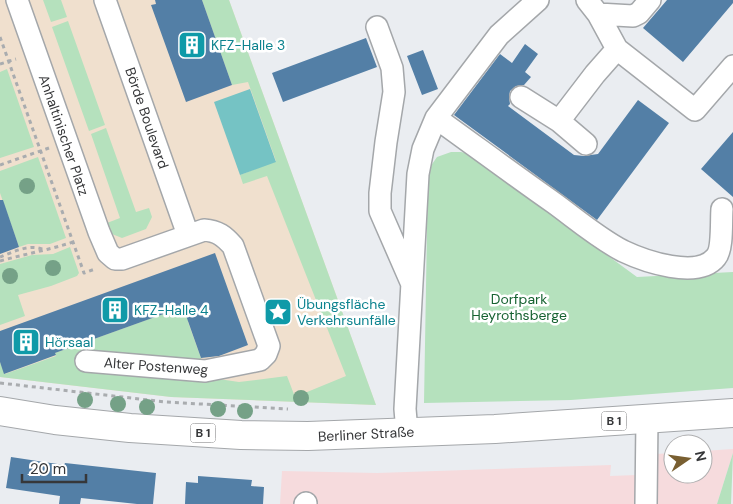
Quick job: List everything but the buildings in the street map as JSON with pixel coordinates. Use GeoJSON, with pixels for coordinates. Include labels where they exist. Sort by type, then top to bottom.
{"type":"FeatureCollection","features":[{"type":"Feature","properties":{"kind":"main road","name":"Berliner Straße"},"geometry":{"type":"LineString","coordinates":[[0,412],[86,424],[240,435],[308,436],[495,429],[733,413]]}},
{"type":"Feature","properties":{"kind":"lane","name":"Anhaltinischer Platz"},"geometry":{"type":"LineString","coordinates":[[17,0],[99,232],[108,253],[115,259],[122,259]]}},
{"type":"Feature","properties":{"kind":"lane","name":"Börde Boulevard"},"geometry":{"type":"LineString","coordinates":[[105,0],[188,235]]}},
{"type":"Feature","properties":{"kind":"lane"},"geometry":{"type":"LineString","coordinates":[[407,432],[405,409],[418,174],[423,149],[436,118],[499,35],[538,0]]}},
{"type":"Feature","properties":{"kind":"lane"},"geometry":{"type":"LineString","coordinates":[[593,7],[633,16],[639,13],[650,0]]}},
{"type":"Feature","properties":{"kind":"lane"},"geometry":{"type":"LineString","coordinates":[[593,7],[617,49],[695,110],[733,66]]}},
{"type":"Feature","properties":{"kind":"lane"},"geometry":{"type":"LineString","coordinates":[[377,27],[392,68],[394,92],[383,168],[379,203],[380,211],[412,284]]}},
{"type":"Feature","properties":{"kind":"lane"},"geometry":{"type":"LineString","coordinates":[[559,121],[617,49]]}},
{"type":"Feature","properties":{"kind":"lane"},"geometry":{"type":"LineString","coordinates":[[521,97],[559,121],[586,144]]}},
{"type":"Feature","properties":{"kind":"lane"},"geometry":{"type":"LineString","coordinates":[[436,118],[604,240],[640,258],[676,268],[697,267],[710,263],[715,259],[720,250],[722,208]]}},
{"type":"Feature","properties":{"kind":"lane","name":"Alter Postenweg"},"geometry":{"type":"LineString","coordinates":[[86,361],[205,371],[251,363],[260,360],[266,354],[269,346],[267,338],[233,246],[226,237],[216,231],[204,230],[188,235]]}},
{"type":"Feature","properties":{"kind":"lane"},"geometry":{"type":"LineString","coordinates":[[122,259],[188,235]]}},
{"type":"Feature","properties":{"kind":"lane"},"geometry":{"type":"LineString","coordinates":[[646,504],[647,419]]}},
{"type":"Feature","properties":{"kind":"path"},"geometry":{"type":"LineString","coordinates":[[0,37],[84,273],[122,259]]}},
{"type":"Feature","properties":{"kind":"path"},"geometry":{"type":"LineString","coordinates":[[0,165],[67,141]]}},
{"type":"Feature","properties":{"kind":"path"},"geometry":{"type":"LineString","coordinates":[[0,261],[28,252],[52,250],[73,242]]}},
{"type":"Feature","properties":{"kind":"path"},"geometry":{"type":"LineString","coordinates":[[0,257],[25,248],[39,247],[44,250]]}},
{"type":"Feature","properties":{"kind":"path"},"geometry":{"type":"LineString","coordinates":[[0,383],[166,402],[292,410]]}},
{"type":"Feature","properties":{"kind":"shaded area"},"geometry":{"type":"Polygon","coordinates":[[[0,0],[229,0],[376,405],[171,397],[0,377],[0,0]]]}},
{"type":"Feature","properties":{"kind":"shaded area"},"geometry":{"type":"Polygon","coordinates":[[[733,449],[717,504],[280,504],[282,471],[377,473],[611,465],[610,476],[637,475],[656,454],[663,454],[663,484],[713,484],[713,450],[733,449]]]}},
{"type":"Feature","properties":{"kind":"green space"},"geometry":{"type":"Polygon","coordinates":[[[43,0],[61,0],[67,17],[51,22],[43,0]]]}},
{"type":"Feature","properties":{"kind":"green space"},"geometry":{"type":"Polygon","coordinates":[[[202,0],[229,0],[376,405],[171,397],[0,377],[0,362],[5,374],[56,356],[55,353],[191,304],[188,322],[202,361],[205,377],[239,382],[287,376],[295,397],[346,376],[267,176],[243,184],[240,175],[276,161],[248,82],[232,85],[202,0]]]}},
{"type":"Feature","properties":{"kind":"green space"},"geometry":{"type":"Polygon","coordinates":[[[68,21],[105,125],[89,131],[52,27],[68,21]]]}},
{"type":"Feature","properties":{"kind":"green space"},"geometry":{"type":"Polygon","coordinates":[[[7,69],[34,147],[0,158],[0,72],[7,69]]]}},
{"type":"Feature","properties":{"kind":"green space"},"geometry":{"type":"Polygon","coordinates":[[[106,128],[136,212],[149,208],[152,217],[146,229],[122,238],[112,234],[107,223],[120,218],[91,134],[106,128]]]}},
{"type":"Feature","properties":{"kind":"green space","name":"Dorfpark Heyrothsberge"},"geometry":{"type":"Polygon","coordinates":[[[451,152],[469,154],[637,277],[733,272],[733,388],[571,400],[424,403],[428,170],[437,157],[451,152]]]}},
{"type":"Feature","properties":{"kind":"green space"},"geometry":{"type":"Polygon","coordinates":[[[38,157],[66,238],[50,244],[28,244],[19,247],[0,193],[0,171],[38,157]]]}},
{"type":"Feature","properties":{"kind":"green space"},"geometry":{"type":"Polygon","coordinates":[[[70,247],[79,273],[77,276],[51,286],[18,295],[25,316],[0,325],[0,264],[32,255],[53,254],[70,247]]]}},
{"type":"Feature","properties":{"kind":"green space"},"geometry":{"type":"Polygon","coordinates":[[[733,453],[731,504],[717,504],[733,453]]]}},
{"type":"Feature","properties":{"kind":"water"},"geometry":{"type":"Polygon","coordinates":[[[250,89],[276,162],[240,175],[214,102],[250,89]]]}},
{"type":"Feature","properties":{"kind":"place","name":"KFZ-Halle 3"},"geometry":{"type":"Point","coordinates":[192,45]}},
{"type":"Feature","properties":{"kind":"place","name":"KFZ-Halle 4"},"geometry":{"type":"Point","coordinates":[115,310]}},
{"type":"Feature","properties":{"kind":"place","name":"Übungsfläche Verkehrsunfälle"},"geometry":{"type":"Point","coordinates":[278,312]}},
{"type":"Feature","properties":{"kind":"place","name":"Hörsaal"},"geometry":{"type":"Point","coordinates":[26,342]}}]}
